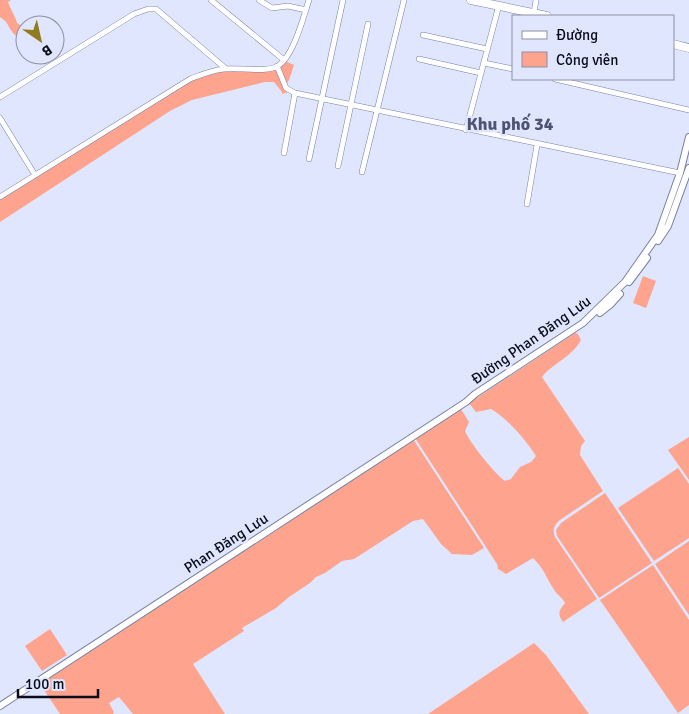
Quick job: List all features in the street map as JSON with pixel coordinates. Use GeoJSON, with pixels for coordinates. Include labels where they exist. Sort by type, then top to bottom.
{"type":"FeatureCollection","features":[{"type":"Feature","properties":{"kind":"main road"},"geometry":{"type":"LineString","coordinates":[[471,0],[543,15]]}},
{"type":"Feature","properties":{"kind":"main road"},"geometry":{"type":"LineString","coordinates":[[674,44],[689,48]]}},
{"type":"Feature","properties":{"kind":"street"},"geometry":{"type":"LineString","coordinates":[[211,0],[284,60]]}},
{"type":"Feature","properties":{"kind":"street"},"geometry":{"type":"LineString","coordinates":[[259,0],[272,8],[288,6],[306,10]]}},
{"type":"Feature","properties":{"kind":"street"},"geometry":{"type":"LineString","coordinates":[[0,197],[190,79],[225,68],[268,68],[277,66],[284,60],[295,42],[309,0]]}},
{"type":"Feature","properties":{"kind":"street"},"geometry":{"type":"LineString","coordinates":[[309,159],[343,0]]}},
{"type":"Feature","properties":{"kind":"street"},"geometry":{"type":"LineString","coordinates":[[362,172],[404,0]]}},
{"type":"Feature","properties":{"kind":"street"},"geometry":{"type":"LineString","coordinates":[[534,13],[536,0]]}},
{"type":"Feature","properties":{"kind":"street"},"geometry":{"type":"LineString","coordinates":[[466,130],[499,6]]}},
{"type":"Feature","properties":{"kind":"street"},"geometry":{"type":"LineString","coordinates":[[0,97],[134,14],[148,9],[156,9],[225,68]]}},
{"type":"Feature","properties":{"kind":"street"},"geometry":{"type":"LineString","coordinates":[[338,166],[368,24]]}},
{"type":"Feature","properties":{"kind":"street"},"geometry":{"type":"LineString","coordinates":[[423,35],[487,50]]}},
{"type":"Feature","properties":{"kind":"street"},"geometry":{"type":"LineString","coordinates":[[419,59],[481,73]]}},
{"type":"Feature","properties":{"kind":"street"},"geometry":{"type":"LineString","coordinates":[[484,62],[512,69]]}},
{"type":"Feature","properties":{"kind":"street"},"geometry":{"type":"LineString","coordinates":[[277,66],[286,88],[295,93],[537,145],[680,173]]}},
{"type":"Feature","properties":{"kind":"street"},"geometry":{"type":"LineString","coordinates":[[558,80],[689,110]]}},
{"type":"Feature","properties":{"kind":"street"},"geometry":{"type":"LineString","coordinates":[[284,153],[295,93]]}},
{"type":"Feature","properties":{"kind":"street"},"geometry":{"type":"LineString","coordinates":[[0,118],[35,175]]}},
{"type":"Feature","properties":{"kind":"street","name":"Đường Phan Đăng Lưu"},"geometry":{"type":"LineString","coordinates":[[466,402],[474,399],[553,347],[610,305],[639,271],[662,225],[680,173],[689,137]]}},
{"type":"Feature","properties":{"kind":"street"},"geometry":{"type":"LineString","coordinates":[[526,204],[537,145]]}},
{"type":"Feature","properties":{"kind":"street","name":"Đường Phan Đăng Lưu"},"geometry":{"type":"LineString","coordinates":[[653,246],[668,226],[689,168]]}},
{"type":"Feature","properties":{"kind":"street","name":"Phan Đăng Lưu"},"geometry":{"type":"LineString","coordinates":[[0,706],[466,402]]}},
{"type":"Feature","properties":{"kind":"green space"},"geometry":{"type":"Polygon","coordinates":[[[0,0],[11,0],[8,2],[15,17],[15,35],[6,23],[0,17],[0,0]]]}},
{"type":"Feature","properties":{"kind":"green space"},"geometry":{"type":"Polygon","coordinates":[[[285,61],[294,65],[289,80],[284,87],[288,92],[282,94],[274,82],[265,82],[192,100],[170,111],[0,222],[0,199],[191,80],[226,70],[268,70],[285,61]]]}},
{"type":"Feature","properties":{"kind":"green space"},"geometry":{"type":"Polygon","coordinates":[[[643,276],[656,281],[646,308],[633,303],[643,276]]]}},
{"type":"Feature","properties":{"kind":"green space"},"geometry":{"type":"Polygon","coordinates":[[[575,333],[578,334],[581,340],[577,346],[542,377],[585,441],[581,446],[580,455],[603,491],[560,520],[554,528],[555,537],[597,599],[563,622],[560,612],[565,603],[533,558],[506,574],[498,569],[497,564],[415,438],[461,409],[469,422],[465,431],[477,450],[500,477],[505,481],[511,479],[520,467],[531,462],[536,456],[504,418],[491,409],[476,412],[469,403],[575,333]]]}},
{"type":"Feature","properties":{"kind":"green space"},"geometry":{"type":"Polygon","coordinates":[[[689,437],[689,480],[668,450],[689,437]]]}},
{"type":"Feature","properties":{"kind":"green space"},"geometry":{"type":"Polygon","coordinates":[[[413,439],[484,548],[472,555],[452,554],[441,544],[423,519],[413,521],[354,559],[342,561],[316,577],[276,608],[242,628],[244,631],[193,664],[225,714],[133,714],[119,697],[109,703],[114,712],[113,714],[60,714],[40,684],[413,439]]]}},
{"type":"Feature","properties":{"kind":"green space"},"geometry":{"type":"Polygon","coordinates":[[[678,468],[689,484],[689,538],[654,561],[618,508],[678,468]]]}},
{"type":"Feature","properties":{"kind":"green space"},"geometry":{"type":"Polygon","coordinates":[[[605,493],[652,563],[599,598],[557,536],[556,530],[561,523],[605,493]]]}},
{"type":"Feature","properties":{"kind":"green space"},"geometry":{"type":"Polygon","coordinates":[[[689,541],[689,615],[655,564],[689,541]]]}},
{"type":"Feature","properties":{"kind":"green space"},"geometry":{"type":"Polygon","coordinates":[[[653,565],[689,620],[689,705],[678,713],[600,600],[653,565]]]}},
{"type":"Feature","properties":{"kind":"green space"},"geometry":{"type":"Polygon","coordinates":[[[50,629],[67,655],[42,671],[25,646],[50,629]]]}},
{"type":"Feature","properties":{"kind":"green space"},"geometry":{"type":"Polygon","coordinates":[[[534,643],[546,655],[589,714],[428,714],[534,643]]]}},
{"type":"Feature","properties":{"kind":"district","name":"Khu phố 34"},"geometry":{"type":"Point","coordinates":[510,124]}}]}
